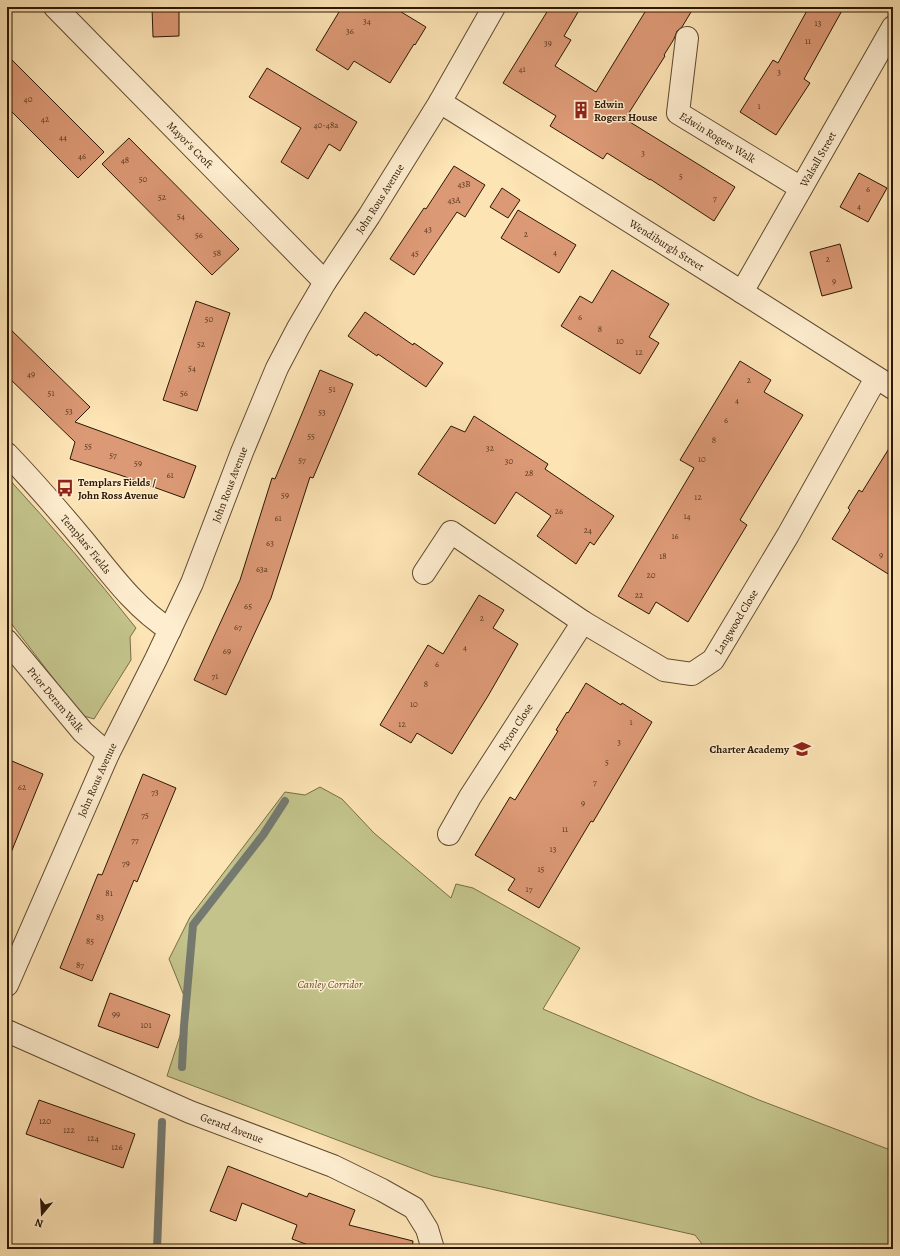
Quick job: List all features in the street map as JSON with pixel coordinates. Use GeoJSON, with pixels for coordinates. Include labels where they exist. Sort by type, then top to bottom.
{"type":"FeatureCollection","features":[{"type":"Feature","properties":{"kind":"street","name":"John Rous Avenue"},"geometry":{"type":"LineString","coordinates":[[7,985],[108,754],[192,583],[242,452],[277,368],[325,282],[369,216],[440,102],[494,7]]}},
{"type":"Feature","properties":{"kind":"street","name":"Mayor's Croft"},"geometry":{"type":"LineString","coordinates":[[68,12],[325,282]]}},
{"type":"Feature","properties":{"kind":"street","name":"Walsall Street"},"geometry":{"type":"LineString","coordinates":[[742,292],[893,27]]}},
{"type":"Feature","properties":{"kind":"street","name":"Edwin Rogers Walk"},"geometry":{"type":"LineString","coordinates":[[687,38],[678,113],[801,188]]}},
{"type":"Feature","properties":{"kind":"street","name":"Wendiburgh Street"},"geometry":{"type":"LineString","coordinates":[[440,102],[884,383]]}},
{"type":"Feature","properties":{"kind":"street","name":"Langwood Close"},"geometry":{"type":"LineString","coordinates":[[424,573],[451,532],[583,622],[664,670],[692,674],[713,660],[788,535],[884,383]]}},
{"type":"Feature","properties":{"kind":"street","name":"Templars' Fields"},"geometry":{"type":"LineString","coordinates":[[7,454],[57,508],[134,601],[155,621],[170,630]]}},
{"type":"Feature","properties":{"kind":"street","name":"Ryton Close"},"geometry":{"type":"LineString","coordinates":[[449,834],[470,797],[583,622]]}},
{"type":"Feature","properties":{"kind":"street","name":"Prior Deram Walk"},"geometry":{"type":"LineString","coordinates":[[7,641],[83,732],[108,754]]}},
{"type":"Feature","properties":{"kind":"street","name":"Gerard Avenue"},"geometry":{"type":"LineString","coordinates":[[7,1031],[190,1112],[333,1166],[382,1190],[414,1208],[427,1229],[433,1249]]}},
{"type":"Feature","properties":{"kind":"green space"},"geometry":{"type":"Polygon","coordinates":[[[7,477],[73,551],[136,628],[130,637],[131,660],[94,719],[84,716],[73,704],[7,618],[7,477]]]}},
{"type":"Feature","properties":{"kind":"green space","name":"Canley Corridor"},"geometry":{"type":"Polygon","coordinates":[[[320,787],[342,799],[374,833],[451,898],[456,884],[473,888],[580,948],[543,1009],[759,1100],[893,1151],[893,1249],[706,1249],[695,1235],[433,1176],[167,1076],[189,1008],[169,959],[190,917],[285,792],[305,795],[320,787]]]}},
{"type":"Feature","properties":{"kind":"building"},"geometry":{"type":"Polygon","coordinates":[[[152,7],[179,7],[179,36],[153,37],[152,7]]]}},
{"type":"Feature","properties":{"kind":"building"},"geometry":{"type":"Polygon","coordinates":[[[342,7],[393,7],[426,27],[390,83],[354,61],[348,70],[316,50],[342,7]]]}},
{"type":"Feature","properties":{"kind":"building"},"geometry":{"type":"Polygon","coordinates":[[[550,7],[581,7],[564,36],[571,40],[555,66],[596,92],[648,7],[694,7],[682,27],[677,31],[664,55],[665,56],[625,119],[735,187],[714,221],[607,153],[603,159],[550,126],[556,116],[503,83],[550,7]]]}},
{"type":"Feature","properties":{"kind":"building"},"geometry":{"type":"Polygon","coordinates":[[[809,7],[844,7],[804,79],[810,83],[776,135],[740,112],[773,60],[778,63],[809,7]]]}},
{"type":"Feature","properties":{"kind":"building"},"geometry":{"type":"Polygon","coordinates":[[[7,55],[104,152],[78,178],[7,107],[7,55]]]}},
{"type":"Feature","properties":{"kind":"building"},"geometry":{"type":"Polygon","coordinates":[[[267,68],[357,122],[340,151],[329,144],[308,179],[281,162],[301,128],[249,97],[267,68]]]}},
{"type":"Feature","properties":{"kind":"building"},"geometry":{"type":"Polygon","coordinates":[[[129,138],[239,249],[212,275],[102,164],[129,138]]]}},
{"type":"Feature","properties":{"kind":"building"},"geometry":{"type":"Polygon","coordinates":[[[454,166],[485,185],[465,217],[457,212],[414,275],[390,259],[424,208],[426,209],[454,166]]]}},
{"type":"Feature","properties":{"kind":"building"},"geometry":{"type":"Polygon","coordinates":[[[859,173],[887,188],[868,222],[840,207],[859,173]]]}},
{"type":"Feature","properties":{"kind":"building"},"geometry":{"type":"Polygon","coordinates":[[[502,188],[520,200],[508,218],[490,207],[502,188]]]}},
{"type":"Feature","properties":{"kind":"building"},"geometry":{"type":"Polygon","coordinates":[[[518,210],[576,245],[559,273],[501,238],[518,210]]]}},
{"type":"Feature","properties":{"kind":"building"},"geometry":{"type":"Polygon","coordinates":[[[840,244],[852,288],[822,296],[810,252],[840,244]]]}},
{"type":"Feature","properties":{"kind":"building"},"geometry":{"type":"Polygon","coordinates":[[[612,270],[669,304],[649,337],[659,343],[640,374],[561,326],[580,296],[592,303],[612,270]]]}},
{"type":"Feature","properties":{"kind":"building"},"geometry":{"type":"Polygon","coordinates":[[[196,301],[230,313],[197,411],[163,400],[196,301]]]}},
{"type":"Feature","properties":{"kind":"building"},"geometry":{"type":"Polygon","coordinates":[[[365,312],[413,345],[414,343],[443,363],[426,387],[378,354],[377,356],[348,336],[365,312]]]}},
{"type":"Feature","properties":{"kind":"building"},"geometry":{"type":"Polygon","coordinates":[[[7,326],[90,407],[75,422],[196,466],[184,498],[70,459],[75,442],[7,376],[7,326]]]}},
{"type":"Feature","properties":{"kind":"building"},"geometry":{"type":"Polygon","coordinates":[[[740,361],[771,380],[764,392],[803,415],[740,520],[747,525],[688,622],[656,602],[649,614],[618,596],[694,468],[680,460],[740,361]]]}},
{"type":"Feature","properties":{"kind":"building"},"geometry":{"type":"Polygon","coordinates":[[[320,370],[353,384],[313,478],[310,477],[271,598],[226,695],[194,680],[240,580],[272,478],[275,479],[320,370]]]}},
{"type":"Feature","properties":{"kind":"building"},"geometry":{"type":"Polygon","coordinates":[[[474,416],[548,464],[545,469],[614,516],[594,545],[590,542],[576,564],[537,536],[551,516],[516,492],[495,524],[418,474],[451,426],[465,432],[474,416]]]}},
{"type":"Feature","properties":{"kind":"building"},"geometry":{"type":"Polygon","coordinates":[[[893,442],[893,577],[832,539],[850,510],[848,508],[859,490],[862,492],[893,442]]]}},
{"type":"Feature","properties":{"kind":"building"},"geometry":{"type":"Polygon","coordinates":[[[479,595],[504,610],[493,628],[518,644],[452,754],[417,733],[411,743],[380,725],[428,645],[443,654],[479,595]]]}},
{"type":"Feature","properties":{"kind":"building"},"geometry":{"type":"Polygon","coordinates":[[[586,683],[652,722],[593,822],[591,821],[539,908],[508,890],[515,879],[475,855],[510,797],[515,800],[558,731],[556,730],[586,683]]]}},
{"type":"Feature","properties":{"kind":"building"},"geometry":{"type":"Polygon","coordinates":[[[7,759],[43,774],[8,860],[7,859],[7,759]]]}},
{"type":"Feature","properties":{"kind":"building"},"geometry":{"type":"Polygon","coordinates":[[[143,774],[176,788],[137,882],[134,880],[92,981],[60,968],[98,874],[102,875],[143,774]]]}},
{"type":"Feature","properties":{"kind":"building"},"geometry":{"type":"Polygon","coordinates":[[[110,993],[170,1015],[158,1048],[98,1026],[110,993]]]}},
{"type":"Feature","properties":{"kind":"building"},"geometry":{"type":"Polygon","coordinates":[[[39,1100],[135,1134],[123,1168],[26,1134],[39,1100]]]}},
{"type":"Feature","properties":{"kind":"building"},"geometry":{"type":"Polygon","coordinates":[[[228,1166],[307,1197],[309,1193],[355,1210],[349,1225],[413,1241],[412,1249],[319,1249],[292,1239],[297,1225],[242,1203],[236,1221],[210,1211],[228,1166]]]}},
{"type":"Feature","properties":{"kind":"waterway"},"geometry":{"type":"LineString","coordinates":[[182,1067],[193,925],[263,835],[285,801]]}},
{"type":"Feature","properties":{"kind":"waterway"},"geometry":{"type":"LineString","coordinates":[[157,1249],[162,1122]]}},
{"type":"Feature","properties":{"kind":"place","name":"Edwin Rogers House"},"geometry":{"type":"Point","coordinates":[581,110]}},
{"type":"Feature","properties":{"kind":"place","name":"Templars Fields / John Ross Avenue"},"geometry":{"type":"Point","coordinates":[65,488]}},
{"type":"Feature","properties":{"kind":"place","name":"Charter Academy"},"geometry":{"type":"Point","coordinates":[802,749]}}]}
